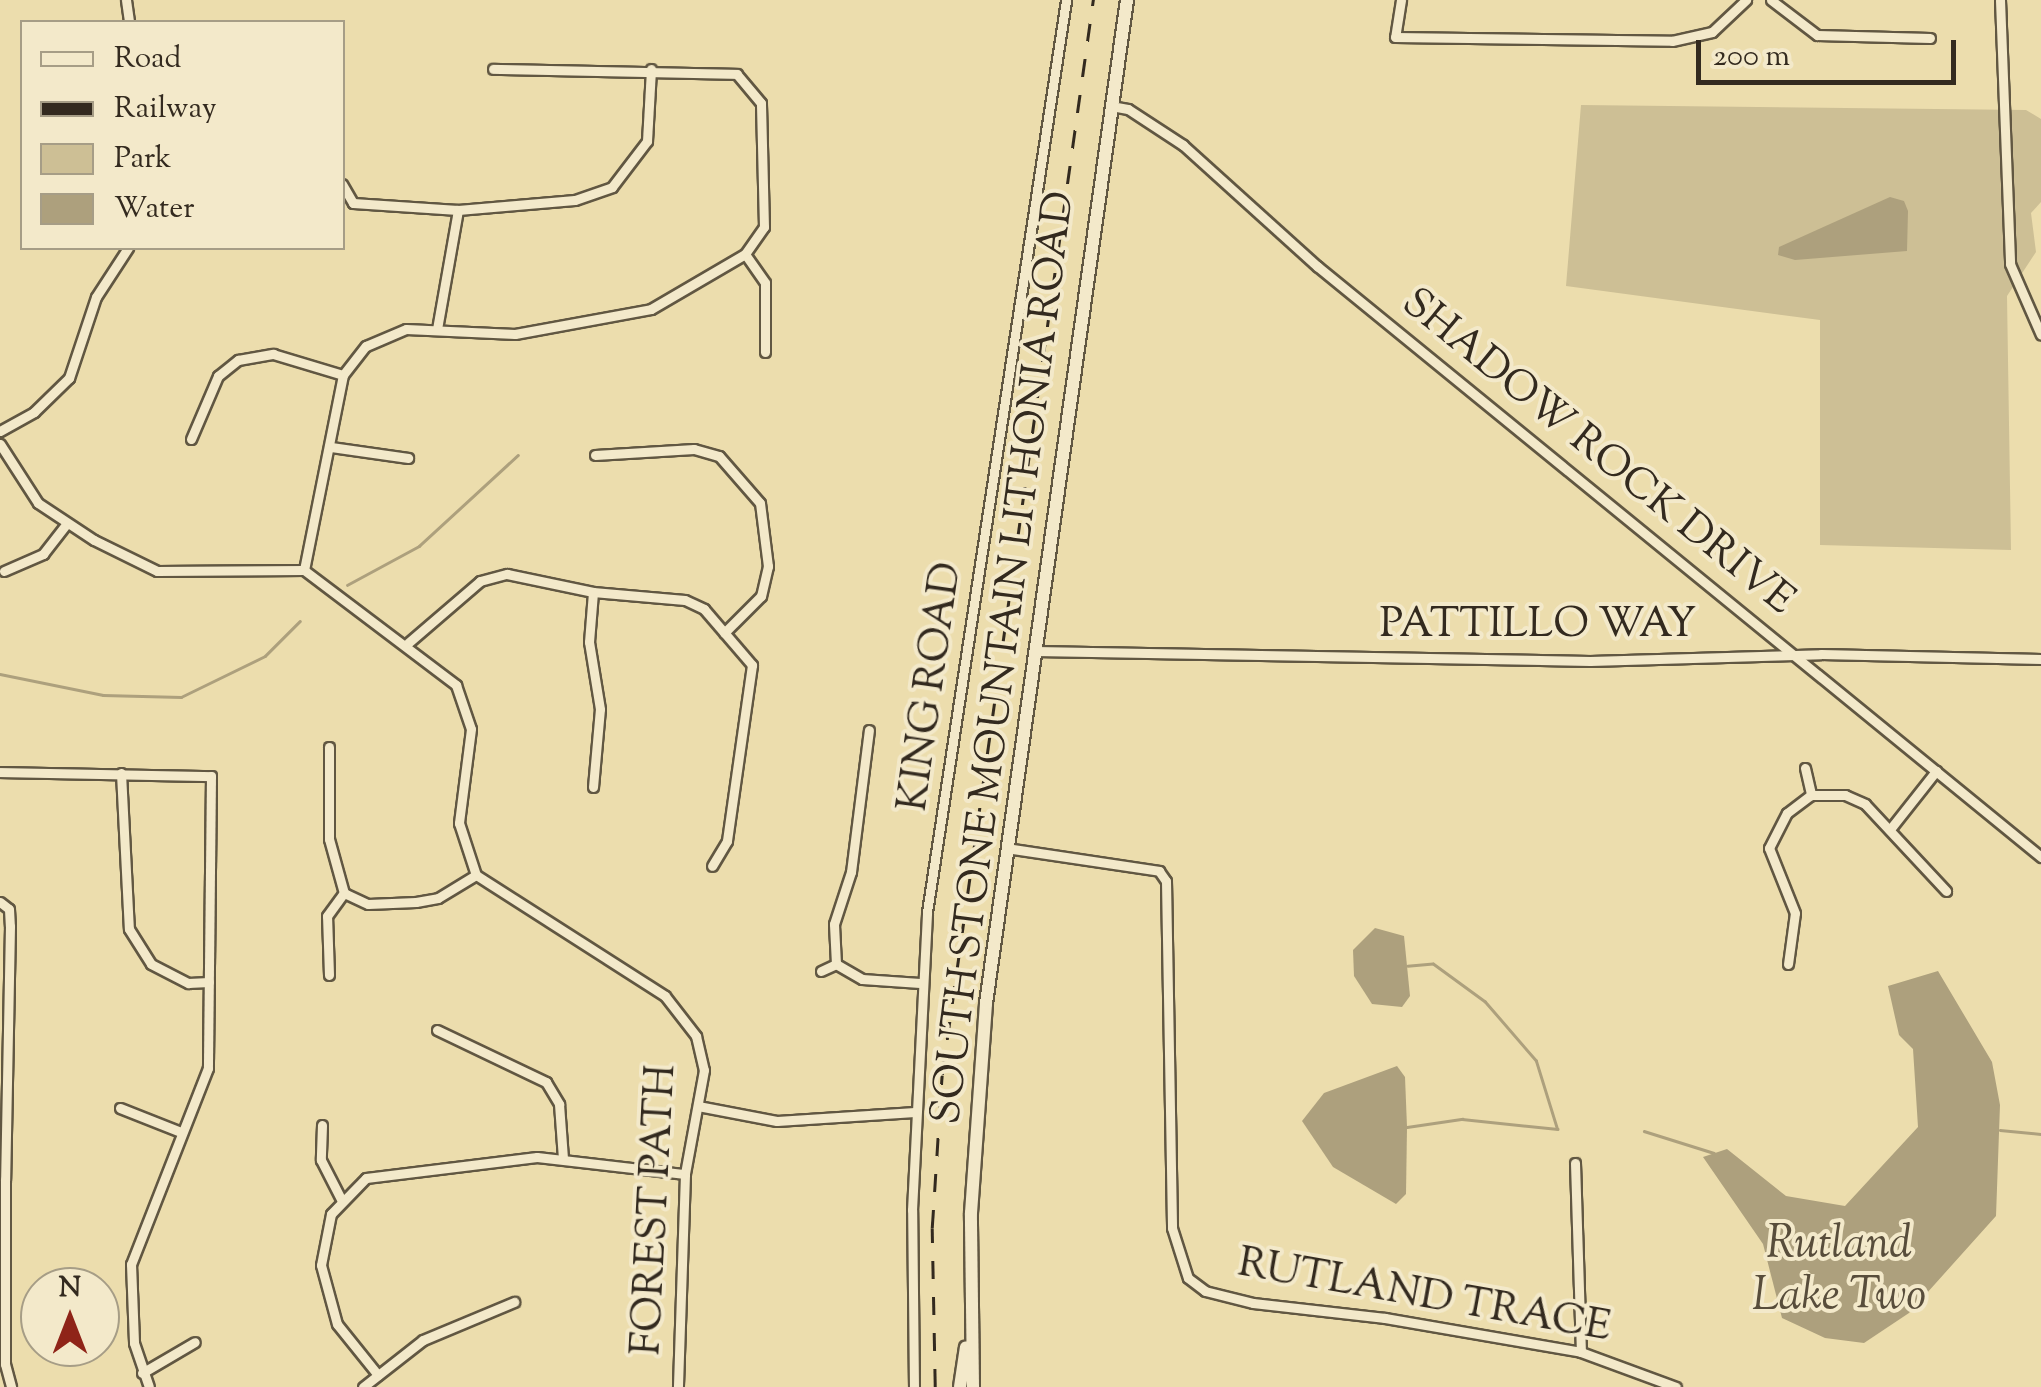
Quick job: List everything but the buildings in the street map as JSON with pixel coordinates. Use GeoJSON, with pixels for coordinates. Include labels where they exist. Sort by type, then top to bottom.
{"type":"FeatureCollection","features":[{"type":"Feature","properties":{"kind":"main road","name":"SOUTH STONE MOUNTAIN LITHONIA ROAD"},"geometry":{"type":"LineString","coordinates":[[973,1387],[970,1336],[977,1103],[1006,848],[1127,0]]}},
{"type":"Feature","properties":{"kind":"main road"},"geometry":{"type":"LineString","coordinates":[[960,1387],[970,1336]]}},
{"type":"Feature","properties":{"kind":"street","name":"KING ROAD"},"geometry":{"type":"LineString","coordinates":[[914,1387],[915,1112],[920,983],[1066,0]]}},
{"type":"Feature","properties":{"kind":"street"},"geometry":{"type":"LineString","coordinates":[[1400,0],[1395,37],[1672,41],[1712,32],[1746,0]]}},
{"type":"Feature","properties":{"kind":"street"},"geometry":{"type":"LineString","coordinates":[[1771,0],[1817,35],[1930,38]]}},
{"type":"Feature","properties":{"kind":"street"},"geometry":{"type":"LineString","coordinates":[[2000,0],[2010,264],[2015,289],[2041,335]]}},
{"type":"Feature","properties":{"kind":"street"},"geometry":{"type":"LineString","coordinates":[[304,570],[343,375],[385,335],[437,329],[515,334],[651,309],[744,254],[764,227],[763,116],[756,91],[737,74],[717,69],[493,69]]}},
{"type":"Feature","properties":{"kind":"street"},"geometry":{"type":"LineString","coordinates":[[345,189],[353,203],[458,210],[575,200],[612,187],[646,141],[651,70]]}},
{"type":"Feature","properties":{"kind":"street","name":"SHADOW ROCK DRIVE"},"geometry":{"type":"LineString","coordinates":[[1111,106],[1128,109],[1183,145],[1317,266],[2041,857]]}},
{"type":"Feature","properties":{"kind":"street"},"geometry":{"type":"LineString","coordinates":[[437,329],[458,210]]}},
{"type":"Feature","properties":{"kind":"street"},"geometry":{"type":"LineString","coordinates":[[0,431],[34,412],[69,378],[96,297],[127,250]]}},
{"type":"Feature","properties":{"kind":"street"},"geometry":{"type":"LineString","coordinates":[[744,254],[765,284],[764,352]]}},
{"type":"Feature","properties":{"kind":"street"},"geometry":{"type":"LineString","coordinates":[[191,439],[218,376],[238,360],[273,354],[343,375]]}},
{"type":"Feature","properties":{"kind":"street"},"geometry":{"type":"LineString","coordinates":[[0,444],[38,503],[66,525],[157,571],[304,570],[408,644],[456,685],[466,704],[471,728],[458,810],[476,875],[460,888],[416,902],[368,904],[344,892],[329,840],[329,747]]}},
{"type":"Feature","properties":{"kind":"street"},"geometry":{"type":"LineString","coordinates":[[331,447],[408,458]]}},
{"type":"Feature","properties":{"kind":"street"},"geometry":{"type":"LineString","coordinates":[[596,455],[707,452],[719,456],[760,503],[768,566],[762,596],[724,633]]}},
{"type":"Feature","properties":{"kind":"street"},"geometry":{"type":"LineString","coordinates":[[4,571],[43,554],[66,525]]}},
{"type":"Feature","properties":{"kind":"street"},"geometry":{"type":"LineString","coordinates":[[408,644],[494,576],[520,574],[593,592],[685,600],[704,609],[752,665],[727,841],[712,866]]}},
{"type":"Feature","properties":{"kind":"street"},"geometry":{"type":"LineString","coordinates":[[593,592],[589,642],[600,708],[593,787]]}},
{"type":"Feature","properties":{"kind":"street","name":"PATTILLO WAY"},"geometry":{"type":"LineString","coordinates":[[1035,651],[1590,661],[2041,659]]}},
{"type":"Feature","properties":{"kind":"street"},"geometry":{"type":"LineString","coordinates":[[836,964],[834,924],[851,872],[869,730]]}},
{"type":"Feature","properties":{"kind":"street"},"geometry":{"type":"LineString","coordinates":[[1805,768],[1810,795]]}},
{"type":"Feature","properties":{"kind":"street"},"geometry":{"type":"LineString","coordinates":[[0,772],[211,776],[208,1068],[131,1264],[134,1343],[148,1387]]}},
{"type":"Feature","properties":{"kind":"street"},"geometry":{"type":"LineString","coordinates":[[1891,828],[1936,772]]}},
{"type":"Feature","properties":{"kind":"street"},"geometry":{"type":"LineString","coordinates":[[122,773],[124,904],[134,941],[150,964],[188,983],[209,982]]}},
{"type":"Feature","properties":{"kind":"street"},"geometry":{"type":"LineString","coordinates":[[1788,964],[1795,913],[1769,848],[1787,813],[1810,795],[1855,800],[1891,828],[1946,891]]}},
{"type":"Feature","properties":{"kind":"street","name":"RUTLAND TRACE"},"geometry":{"type":"LineString","coordinates":[[1006,848],[1160,871],[1166,882],[1172,1228],[1188,1278],[1205,1291],[1253,1303],[1383,1317],[1581,1352],[1676,1387]]}},
{"type":"Feature","properties":{"kind":"street","name":"FOREST PATH"},"geometry":{"type":"LineString","coordinates":[[476,875],[664,996],[687,1018],[704,1070],[686,1174],[678,1387]]}},
{"type":"Feature","properties":{"kind":"street"},"geometry":{"type":"LineString","coordinates":[[330,975],[327,916],[344,892]]}},
{"type":"Feature","properties":{"kind":"street"},"geometry":{"type":"LineString","coordinates":[[0,902],[9,909],[10,926],[2,1180],[10,1387]]}},
{"type":"Feature","properties":{"kind":"street"},"geometry":{"type":"LineString","coordinates":[[836,964],[862,979],[920,983]]}},
{"type":"Feature","properties":{"kind":"street"},"geometry":{"type":"LineString","coordinates":[[820,972],[836,964]]}},
{"type":"Feature","properties":{"kind":"street"},"geometry":{"type":"LineString","coordinates":[[437,1030],[546,1082],[559,1104],[564,1158]]}},
{"type":"Feature","properties":{"kind":"street"},"geometry":{"type":"LineString","coordinates":[[698,1106],[777,1121],[915,1112]]}},
{"type":"Feature","properties":{"kind":"street"},"geometry":{"type":"LineString","coordinates":[[120,1108],[181,1132]]}},
{"type":"Feature","properties":{"kind":"street"},"geometry":{"type":"LineString","coordinates":[[322,1125],[321,1160],[341,1199]]}},
{"type":"Feature","properties":{"kind":"street"},"geometry":{"type":"LineString","coordinates":[[378,1375],[338,1324],[324,1291],[323,1239],[341,1199],[378,1175],[564,1158],[686,1174]]}},
{"type":"Feature","properties":{"kind":"street"},"geometry":{"type":"LineString","coordinates":[[1575,1164],[1581,1352]]}},
{"type":"Feature","properties":{"kind":"street"},"geometry":{"type":"LineString","coordinates":[[363,1387],[448,1326],[514,1302]]}},
{"type":"Feature","properties":{"kind":"street"},"geometry":{"type":"LineString","coordinates":[[142,1373],[195,1342]]}},
{"type":"Feature","properties":{"kind":"green space"},"geometry":{"type":"Polygon","coordinates":[[[1581,105],[2026,110],[2041,119],[2041,202],[2031,213],[2036,252],[2007,296],[2011,550],[1820,545],[1820,320],[1566,286],[1581,105]]]}},
{"type":"Feature","properties":{"kind":"water"},"geometry":{"type":"Polygon","coordinates":[[[1890,197],[1904,201],[1908,211],[1907,251],[1795,260],[1778,255],[1779,247],[1890,197]]]}},
{"type":"Feature","properties":{"kind":"water"},"geometry":{"type":"Polygon","coordinates":[[[1375,928],[1404,936],[1410,996],[1402,1007],[1372,1004],[1354,976],[1353,950],[1375,928]]]}},
{"type":"Feature","properties":{"kind":"water","name":"Rutland Lake Two"},"geometry":{"type":"Polygon","coordinates":[[[1938,971],[1992,1062],[2000,1105],[1996,1216],[1909,1313],[1864,1343],[1825,1338],[1782,1318],[1763,1244],[1703,1157],[1727,1149],[1786,1196],[1845,1206],[1918,1127],[1913,1049],[1899,1035],[1888,986],[1938,971]]]}},
{"type":"Feature","properties":{"kind":"water"},"geometry":{"type":"Polygon","coordinates":[[[1397,1066],[1405,1077],[1407,1127],[1406,1194],[1396,1204],[1333,1167],[1302,1121],[1324,1093],[1397,1066]]]}},
{"type":"Feature","properties":{"kind":"waterway"},"geometry":{"type":"LineString","coordinates":[[347,585],[419,546],[518,455]]}},
{"type":"Feature","properties":{"kind":"waterway"},"geometry":{"type":"LineString","coordinates":[[0,674],[103,695],[181,697],[265,656],[300,621]]}},
{"type":"Feature","properties":{"kind":"waterway"},"geometry":{"type":"LineString","coordinates":[[1407,1127],[1462,1119],[1557,1129],[1536,1061],[1485,1002],[1433,964],[1408,966]]}},
{"type":"Feature","properties":{"kind":"waterway"},"geometry":{"type":"LineString","coordinates":[[2000,1130],[2041,1134]]}},
{"type":"Feature","properties":{"kind":"waterway"},"geometry":{"type":"LineString","coordinates":[[1644,1131],[1714,1153]]}},
{"type":"Feature","properties":{"kind":"railway"},"geometry":{"type":"LineString","coordinates":[[935,1387],[932,1228],[942,1075],[1093,0]]}}]}
